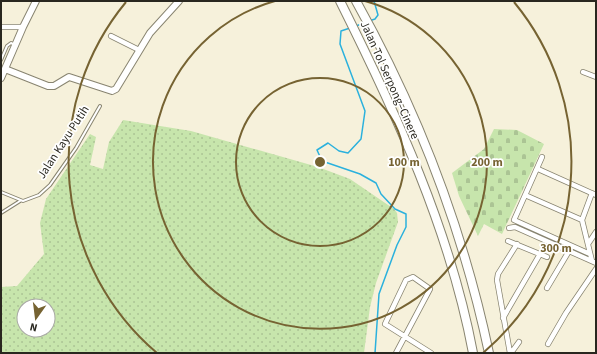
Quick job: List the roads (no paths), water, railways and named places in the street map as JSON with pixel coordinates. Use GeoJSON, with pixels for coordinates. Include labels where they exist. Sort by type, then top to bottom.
{"type":"FeatureCollection","features":[{"type":"Feature","properties":{"kind":"highway","name":"Jalan Tol Serpong–Cinere"},"geometry":{"type":"LineString","coordinates":[[340,1],[384,92],[422,180],[442,235],[467,322],[473,353]]}},
{"type":"Feature","properties":{"kind":"highway","name":"Jalan Tol Serpong–Cinere"},"geometry":{"type":"LineString","coordinates":[[356,1],[398,80],[436,173],[459,238],[483,322],[489,353]]}},
{"type":"Feature","properties":{"kind":"street"},"geometry":{"type":"LineString","coordinates":[[1,78],[36,1]]}},
{"type":"Feature","properties":{"kind":"street"},"geometry":{"type":"LineString","coordinates":[[4,69],[48,86],[54,86],[70,76],[112,91],[116,89],[139,50],[156,26],[179,1]]}},
{"type":"Feature","properties":{"kind":"street"},"geometry":{"type":"LineString","coordinates":[[1,27],[23,27]]}},
{"type":"Feature","properties":{"kind":"street"},"geometry":{"type":"LineString","coordinates":[[111,36],[139,50]]}},
{"type":"Feature","properties":{"kind":"street"},"geometry":{"type":"LineString","coordinates":[[583,72],[596,77]]}},
{"type":"Feature","properties":{"kind":"street"},"geometry":{"type":"LineString","coordinates":[[542,157],[538,169],[515,217],[516,222],[590,254]]}},
{"type":"Feature","properties":{"kind":"street"},"geometry":{"type":"LineString","coordinates":[[538,169],[594,194],[582,220],[590,254],[594,262]]}},
{"type":"Feature","properties":{"kind":"street"},"geometry":{"type":"LineString","coordinates":[[525,195],[582,220]]}},
{"type":"Feature","properties":{"kind":"street"},"geometry":{"type":"LineString","coordinates":[[509,228],[515,227],[594,262]]}},
{"type":"Feature","properties":{"kind":"street"},"geometry":{"type":"LineString","coordinates":[[588,244],[596,232]]}},
{"type":"Feature","properties":{"kind":"street"},"geometry":{"type":"LineString","coordinates":[[508,241],[547,258]]}},
{"type":"Feature","properties":{"kind":"street"},"geometry":{"type":"LineString","coordinates":[[511,353],[496,280],[498,274],[517,244]]}},
{"type":"Feature","properties":{"kind":"street"},"geometry":{"type":"LineString","coordinates":[[547,288],[569,251]]}},
{"type":"Feature","properties":{"kind":"street"},"geometry":{"type":"LineString","coordinates":[[503,318],[540,254]]}},
{"type":"Feature","properties":{"kind":"street"},"geometry":{"type":"LineString","coordinates":[[548,344],[566,313],[596,269]]}},
{"type":"Feature","properties":{"kind":"street"},"geometry":{"type":"LineString","coordinates":[[396,353],[404,338],[430,289],[413,277],[406,280],[385,322],[386,326],[404,338],[431,353]]}},
{"type":"Feature","properties":{"kind":"street"},"geometry":{"type":"LineString","coordinates":[[511,353],[520,342]]}},
{"type":"Feature","properties":{"kind":"lane"},"geometry":{"type":"LineString","coordinates":[[1,60],[7,46],[10,43],[15,45]]}},
{"type":"Feature","properties":{"kind":"lane","name":"Jalan Kayu Putih"},"geometry":{"type":"LineString","coordinates":[[1,213],[20,201],[39,195],[50,185],[76,148],[100,106]]}},
{"type":"Feature","properties":{"kind":"lane"},"geometry":{"type":"LineString","coordinates":[[1,192],[20,201]]}},
{"type":"Feature","properties":{"kind":"waterway"},"geometry":{"type":"LineString","coordinates":[[369,21],[375,19],[378,15],[374,1]]}},
{"type":"Feature","properties":{"kind":"waterway"},"geometry":{"type":"LineString","coordinates":[[356,26],[364,23]]}},
{"type":"Feature","properties":{"kind":"waterway"},"geometry":{"type":"LineString","coordinates":[[350,28],[341,31],[340,44],[365,111],[361,139],[348,153],[339,151],[328,143],[317,150],[322,161],[360,174],[376,183],[381,194],[395,209],[406,214],[406,227],[397,245],[379,294],[375,353]]}}]}
